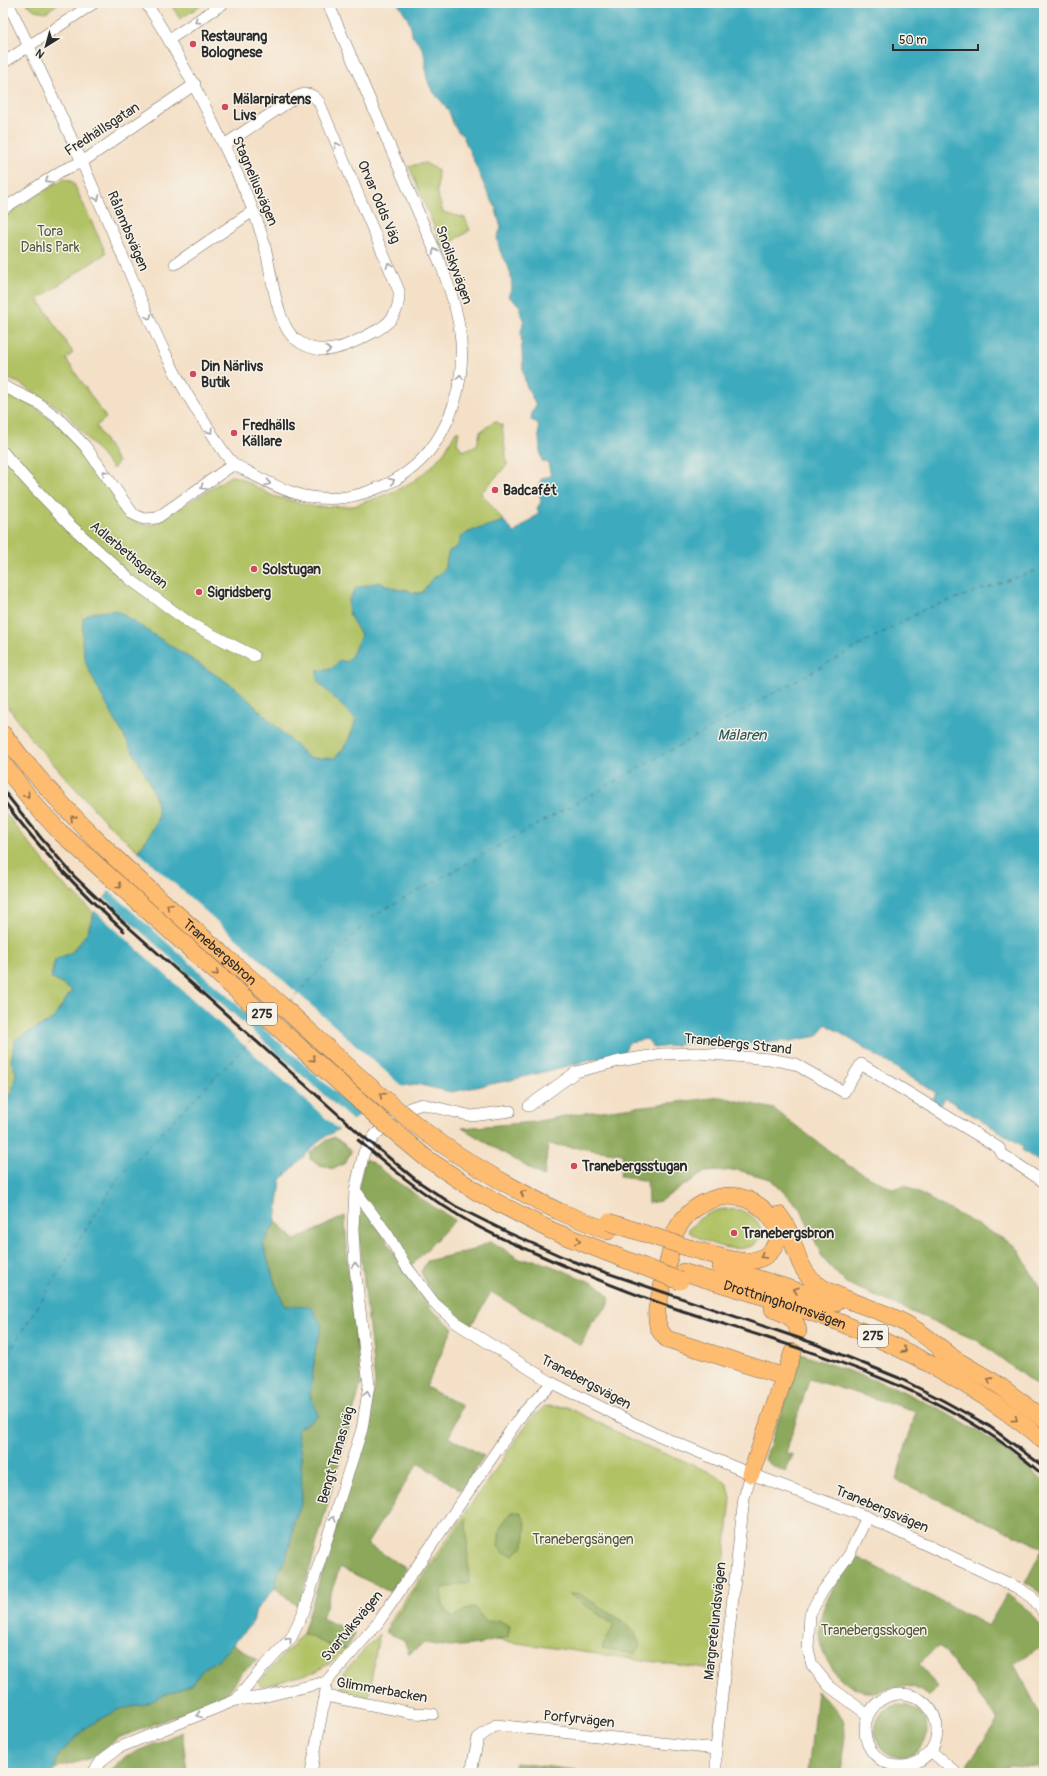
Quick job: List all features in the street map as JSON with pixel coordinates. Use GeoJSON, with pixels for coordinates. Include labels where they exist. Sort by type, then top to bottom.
{"type":"FeatureCollection","features":[{"type":"Feature","properties":{"kind":"main road","name":"Tranebergsbron"},"geometry":{"type":"LineString","coordinates":[[3,734],[47,790],[119,861],[392,1104],[441,1144],[509,1187],[558,1211]]}},
{"type":"Feature","properties":{"kind":"main road","name":"Tranebergsbron"},"geometry":{"type":"LineString","coordinates":[[3,764],[35,805],[60,832],[383,1122],[452,1177],[504,1207],[550,1230]]}},
{"type":"Feature","properties":{"kind":"main road"},"geometry":{"type":"LineString","coordinates":[[784,1377],[667,1339],[661,1334],[656,1317],[668,1231],[682,1209],[693,1200],[719,1190],[738,1190],[747,1192],[766,1202],[774,1208],[787,1228],[804,1270],[817,1284],[841,1296],[891,1316],[919,1330],[951,1356]]}},
{"type":"Feature","properties":{"kind":"main road"},"geometry":{"type":"LineString","coordinates":[[658,1302],[675,1233],[680,1224],[694,1209],[708,1201],[719,1198],[736,1197],[745,1199],[769,1214],[778,1229],[777,1240],[772,1250],[762,1258],[756,1260],[739,1261],[688,1252]]}},
{"type":"Feature","properties":{"kind":"main road","name":"Drottningholmsvägen"},"geometry":{"type":"LineString","coordinates":[[558,1211],[688,1252],[854,1310],[903,1331],[951,1356],[997,1384],[1044,1419]]}},
{"type":"Feature","properties":{"kind":"main road","name":"Drottningholmsvägen"},"geometry":{"type":"LineString","coordinates":[[550,1230],[606,1252],[682,1277],[835,1320],[893,1345],[938,1368],[991,1401],[1044,1441]]}},
{"type":"Feature","properties":{"kind":"main road"},"geometry":{"type":"LineString","coordinates":[[682,1277],[788,1315],[794,1321],[798,1331]]}},
{"type":"Feature","properties":{"kind":"main road"},"geometry":{"type":"LineString","coordinates":[[752,1474],[793,1352]]}},
{"type":"Feature","properties":{"kind":"street","name":"Rålambsvägen"},"geometry":{"type":"LineString","coordinates":[[8,3],[82,162],[170,365],[191,403],[234,464]]}},
{"type":"Feature","properties":{"kind":"street"},"geometry":{"type":"LineString","coordinates":[[3,63],[94,3]]}},
{"type":"Feature","properties":{"kind":"street","name":"Stagneliusvägen"},"geometry":{"type":"LineString","coordinates":[[146,3],[170,40],[195,84],[224,145],[253,211],[265,247],[274,292],[285,325],[293,337]]}},
{"type":"Feature","properties":{"kind":"street"},"geometry":{"type":"LineString","coordinates":[[170,40],[224,3]]}},
{"type":"Feature","properties":{"kind":"street","name":"Snoilskyvägen"},"geometry":{"type":"LineString","coordinates":[[234,464],[262,481],[290,492],[318,499],[344,498],[368,493],[395,480],[430,452],[442,433],[452,411],[459,387],[462,359],[460,333],[454,301],[441,265],[328,3]]}},
{"type":"Feature","properties":{"kind":"street","name":"Fredhällsgatan"},"geometry":{"type":"LineString","coordinates":[[3,209],[61,171],[82,162],[195,84]]}},
{"type":"Feature","properties":{"kind":"street","name":"Orvar Odds Väg"},"geometry":{"type":"LineString","coordinates":[[224,145],[303,93],[309,93],[314,97],[318,102],[348,169],[399,291],[400,303],[395,314],[388,323],[378,330],[336,350],[317,350],[304,345],[293,337]]}},
{"type":"Feature","properties":{"kind":"street"},"geometry":{"type":"LineString","coordinates":[[176,264],[253,211]]}},
{"type":"Feature","properties":{"kind":"street"},"geometry":{"type":"LineString","coordinates":[[3,386],[38,403],[59,419],[85,446],[133,514],[144,519],[157,518],[234,464]]}},
{"type":"Feature","properties":{"kind":"street","name":"Adlerbethsgatan"},"geometry":{"type":"LineString","coordinates":[[3,452],[25,478],[70,525],[131,580],[192,624],[254,656]]}},
{"type":"Feature","properties":{"kind":"street","name":"Tranebergs Strand"},"geometry":{"type":"LineString","coordinates":[[529,1106],[576,1072],[619,1060],[662,1054],[699,1053],[795,1064],[844,1092],[861,1064],[999,1148],[1002,1154],[1044,1182]]}},
{"type":"Feature","properties":{"kind":"street"},"geometry":{"type":"LineString","coordinates":[[355,1190],[364,1152],[375,1135],[394,1118],[410,1108],[422,1104],[472,1116],[510,1111]]}},
{"type":"Feature","properties":{"kind":"street","name":"Tranebergsvägen"},"geometry":{"type":"LineString","coordinates":[[355,1190],[388,1235],[406,1266],[435,1304],[458,1324],[552,1383],[653,1433],[752,1474],[867,1517],[1016,1587],[1032,1597],[1044,1613]]}},
{"type":"Feature","properties":{"kind":"street","name":"Bengt Tranas väg"},"geometry":{"type":"LineString","coordinates":[[236,1700],[262,1669],[292,1638],[304,1611],[362,1429],[369,1385],[355,1268],[353,1228],[355,1190]]}},
{"type":"Feature","properties":{"kind":"street","name":"Svartviksvägen"},"geometry":{"type":"LineString","coordinates":[[93,1773],[102,1760],[118,1748],[236,1700],[262,1697],[326,1682],[377,1624],[522,1414],[552,1383]]}},
{"type":"Feature","properties":{"kind":"street","name":"Margretelundsvägen"},"geometry":{"type":"LineString","coordinates":[[716,1773],[716,1749],[744,1498],[752,1474]]}},
{"type":"Feature","properties":{"kind":"street"},"geometry":{"type":"LineString","coordinates":[[867,1517],[849,1555],[822,1592],[810,1614],[808,1650],[812,1666],[829,1686],[868,1715]]}},
{"type":"Feature","properties":{"kind":"street"},"geometry":{"type":"LineString","coordinates":[[311,1773],[326,1696],[326,1682]]}},
{"type":"Feature","properties":{"kind":"street"},"geometry":{"type":"LineString","coordinates":[[899,1694],[916,1696],[925,1702],[937,1720],[938,1731],[936,1742],[931,1751],[924,1758],[915,1763],[905,1766],[895,1765],[884,1768],[869,1747],[866,1736],[865,1725],[868,1715],[874,1705],[883,1698],[899,1694]]}},
{"type":"Feature","properties":{"kind":"street","name":"Glimmerbacken"},"geometry":{"type":"LineString","coordinates":[[326,1696],[413,1713],[433,1714]]}},
{"type":"Feature","properties":{"kind":"street","name":"Porfyrvägen"},"geometry":{"type":"LineString","coordinates":[[471,1773],[478,1738],[496,1725],[716,1749]]}},
{"type":"Feature","properties":{"kind":"street"},"geometry":{"type":"LineString","coordinates":[[931,1751],[956,1773]]}},
{"type":"Feature","properties":{"kind":"green space"},"geometry":{"type":"Polygon","coordinates":[[[26,3],[59,3],[46,12],[35,10],[26,3]]]}},
{"type":"Feature","properties":{"kind":"green space"},"geometry":{"type":"Polygon","coordinates":[[[170,3],[204,3],[180,19],[170,3]]]}},
{"type":"Feature","properties":{"kind":"green space"},"geometry":{"type":"Polygon","coordinates":[[[425,163],[438,170],[437,192],[443,212],[465,218],[470,230],[443,248],[409,166],[425,163]]]}},
{"type":"Feature","properties":{"kind":"green space","name":"Tora Dahls Park"},"geometry":{"type":"Polygon","coordinates":[[[64,178],[73,182],[106,253],[38,299],[73,353],[66,359],[106,418],[96,426],[118,462],[113,469],[65,412],[19,383],[3,377],[3,217],[64,178]]]}},
{"type":"Feature","properties":{"kind":"green space"},"geometry":{"type":"Polygon","coordinates":[[[3,391],[35,407],[64,430],[99,471],[126,514],[134,521],[144,525],[154,524],[231,476],[238,477],[273,496],[315,507],[354,506],[395,491],[415,480],[431,467],[445,451],[456,431],[459,432],[457,443],[463,451],[477,445],[480,432],[495,421],[502,425],[507,465],[481,493],[504,521],[468,532],[456,548],[449,551],[444,570],[431,580],[422,593],[399,590],[379,582],[356,588],[348,600],[351,618],[361,635],[352,655],[346,662],[340,660],[331,669],[318,671],[318,682],[356,719],[345,745],[334,758],[309,758],[282,733],[100,693],[137,756],[153,793],[157,808],[156,824],[138,851],[104,820],[31,739],[7,705],[3,690],[3,391]]]}},
{"type":"Feature","properties":{"kind":"green space"},"geometry":{"type":"Polygon","coordinates":[[[3,810],[57,878],[94,913],[87,933],[72,952],[55,960],[51,978],[72,990],[53,1019],[15,1040],[11,1061],[16,1073],[12,1091],[3,1103],[3,810]]]}},
{"type":"Feature","properties":{"kind":"green space"},"geometry":{"type":"Polygon","coordinates":[[[721,1097],[774,1109],[849,1166],[893,1189],[904,1185],[1016,1246],[1044,1295],[1044,1391],[978,1341],[846,1283],[823,1259],[801,1209],[770,1179],[738,1170],[705,1172],[660,1201],[648,1203],[647,1181],[620,1176],[623,1154],[548,1144],[544,1177],[462,1128],[534,1122],[575,1114],[721,1097]]]}},
{"type":"Feature","properties":{"kind":"green space"},"geometry":{"type":"Polygon","coordinates":[[[334,1137],[344,1144],[351,1152],[345,1163],[334,1169],[320,1166],[310,1159],[310,1153],[325,1141],[334,1137]]]}},
{"type":"Feature","properties":{"kind":"green space"},"geometry":{"type":"Polygon","coordinates":[[[365,1159],[455,1220],[411,1266],[358,1190],[365,1159]]]}},
{"type":"Feature","properties":{"kind":"green space"},"geometry":{"type":"Polygon","coordinates":[[[359,1204],[384,1236],[402,1267],[430,1308],[453,1328],[426,1387],[462,1406],[449,1437],[484,1456],[461,1490],[418,1463],[367,1544],[407,1569],[390,1592],[340,1567],[322,1618],[356,1634],[346,1649],[333,1647],[303,1633],[366,1432],[375,1383],[358,1226],[359,1204]]]}},
{"type":"Feature","properties":{"kind":"green space"},"geometry":{"type":"Polygon","coordinates":[[[724,1209],[740,1210],[755,1220],[761,1229],[760,1239],[755,1244],[748,1247],[739,1249],[730,1248],[711,1243],[688,1231],[703,1216],[724,1209]]]}},
{"type":"Feature","properties":{"kind":"green space"},"geometry":{"type":"Polygon","coordinates":[[[345,1216],[348,1269],[361,1384],[299,1607],[275,1588],[279,1570],[286,1557],[291,1540],[294,1521],[302,1502],[301,1456],[297,1430],[318,1416],[310,1395],[316,1346],[322,1326],[298,1306],[285,1306],[275,1284],[263,1244],[276,1221],[295,1240],[345,1216]]]}},
{"type":"Feature","properties":{"kind":"green space"},"geometry":{"type":"Polygon","coordinates":[[[491,1241],[521,1260],[537,1260],[598,1285],[610,1297],[607,1307],[590,1325],[581,1346],[491,1292],[471,1326],[455,1315],[435,1296],[421,1272],[427,1261],[473,1250],[491,1241]]]}},
{"type":"Feature","properties":{"kind":"green space"},"geometry":{"type":"Polygon","coordinates":[[[801,1354],[894,1387],[939,1409],[984,1435],[1036,1474],[1044,1482],[1044,1598],[1038,1591],[1025,1583],[1043,1548],[896,1480],[916,1411],[809,1379],[786,1453],[793,1455],[785,1472],[768,1463],[765,1459],[801,1354]]]}},
{"type":"Feature","properties":{"kind":"green space","name":"Tranebergsängen"},"geometry":{"type":"Polygon","coordinates":[[[545,1406],[567,1407],[641,1444],[717,1475],[728,1485],[731,1498],[713,1670],[387,1625],[530,1420],[545,1406]]]}},
{"type":"Feature","properties":{"kind":"green space"},"geometry":{"type":"Polygon","coordinates":[[[511,1512],[520,1512],[526,1522],[524,1546],[513,1555],[504,1553],[498,1547],[500,1527],[511,1512]]]}},
{"type":"Feature","properties":{"kind":"green space"},"geometry":{"type":"Polygon","coordinates":[[[466,1518],[469,1582],[441,1589],[443,1605],[452,1618],[466,1609],[474,1607],[486,1622],[498,1620],[510,1626],[508,1637],[481,1644],[450,1647],[424,1643],[409,1654],[404,1640],[385,1632],[466,1518]]]}},
{"type":"Feature","properties":{"kind":"green space","name":"Tranebergsskogen"},"geometry":{"type":"Polygon","coordinates":[[[855,1556],[988,1626],[1007,1594],[1029,1611],[1044,1632],[1044,1644],[1014,1664],[1044,1721],[1044,1773],[1039,1773],[1039,1767],[1007,1765],[1006,1773],[977,1773],[967,1765],[998,1720],[940,1645],[919,1663],[938,1688],[928,1696],[916,1688],[906,1686],[872,1692],[861,1691],[844,1682],[837,1675],[824,1655],[820,1640],[819,1626],[822,1612],[828,1598],[855,1556]]]}},
{"type":"Feature","properties":{"kind":"green space"},"geometry":{"type":"Polygon","coordinates":[[[578,1593],[621,1620],[635,1633],[641,1646],[635,1654],[602,1648],[614,1625],[569,1594],[578,1593]]]}},
{"type":"Feature","properties":{"kind":"green space"},"geometry":{"type":"Polygon","coordinates":[[[303,1633],[333,1647],[346,1649],[332,1662],[317,1671],[262,1687],[259,1682],[303,1633]]]}},
{"type":"Feature","properties":{"kind":"green space"},"geometry":{"type":"Polygon","coordinates":[[[379,1634],[368,1699],[347,1694],[342,1686],[343,1673],[379,1634]]]}},
{"type":"Feature","properties":{"kind":"green space"},"geometry":{"type":"Polygon","coordinates":[[[233,1644],[258,1660],[242,1672],[225,1697],[118,1738],[91,1758],[54,1769],[58,1756],[86,1727],[120,1709],[146,1704],[169,1693],[192,1685],[203,1669],[219,1659],[233,1644]]]}},
{"type":"Feature","properties":{"kind":"green space"},"geometry":{"type":"Polygon","coordinates":[[[817,1691],[832,1705],[841,1716],[844,1723],[845,1740],[840,1773],[808,1773],[817,1691]]]}},
{"type":"Feature","properties":{"kind":"green space"},"geometry":{"type":"Polygon","coordinates":[[[901,1705],[911,1707],[919,1713],[925,1721],[927,1731],[925,1741],[919,1749],[911,1755],[901,1757],[891,1755],[883,1749],[877,1741],[875,1731],[877,1721],[883,1713],[891,1707],[901,1705]]]}},
{"type":"Feature","properties":{"kind":"green space"},"geometry":{"type":"Polygon","coordinates":[[[182,1732],[187,1770],[199,1773],[108,1773],[126,1756],[182,1732]]]}},
{"type":"Feature","properties":{"kind":"green space"},"geometry":{"type":"Polygon","coordinates":[[[515,1763],[576,1770],[576,1773],[514,1773],[515,1763]]]}},
{"type":"Feature","properties":{"kind":"water","name":"Mälaren"},"geometry":{"type":"Polygon","coordinates":[[[397,3],[1044,3],[1044,1165],[1022,1150],[1023,1146],[945,1098],[939,1108],[931,1103],[936,1093],[826,1024],[818,1036],[790,1041],[737,1044],[691,1043],[654,1048],[647,1039],[629,1042],[624,1052],[511,1080],[451,1092],[416,1084],[403,1086],[321,1139],[281,1180],[276,1221],[263,1244],[275,1284],[285,1306],[311,1307],[322,1326],[316,1346],[310,1395],[318,1416],[297,1430],[301,1456],[302,1502],[294,1521],[291,1540],[286,1557],[279,1570],[275,1588],[256,1610],[253,1622],[219,1659],[203,1669],[192,1685],[169,1693],[146,1704],[120,1709],[86,1727],[58,1756],[53,1773],[3,1773],[3,1103],[12,1091],[16,1073],[11,1061],[15,1040],[53,1019],[72,990],[51,978],[55,960],[72,952],[87,933],[94,913],[149,836],[158,818],[156,799],[149,781],[100,693],[86,664],[82,643],[83,618],[91,613],[116,610],[236,688],[309,758],[334,758],[345,745],[356,720],[318,682],[317,671],[331,669],[340,660],[346,662],[352,655],[361,635],[350,617],[348,607],[356,588],[379,582],[399,590],[422,593],[431,580],[444,570],[449,551],[457,546],[460,537],[475,530],[504,521],[514,533],[539,513],[537,508],[541,502],[538,486],[542,478],[551,476],[548,463],[542,461],[538,423],[531,420],[532,412],[536,405],[526,385],[523,371],[521,332],[524,319],[520,311],[520,306],[508,296],[512,287],[511,276],[508,265],[500,251],[497,238],[501,228],[495,206],[488,194],[463,136],[456,129],[444,104],[429,84],[424,53],[418,42],[412,36],[408,19],[397,3]]]}},
{"type":"Feature","properties":{"kind":"pier"},"geometry":{"type":"Polygon","coordinates":[[[136,850],[404,1088],[361,1115],[108,890],[136,850]]]}},
{"type":"Feature","properties":{"kind":"pier"},"geometry":{"type":"Polygon","coordinates":[[[103,897],[353,1121],[339,1130],[190,997],[94,910],[103,897]]]}},
{"type":"Feature","properties":{"kind":"ferry route"},"geometry":{"type":"LineString","coordinates":[[289,1002],[371,917],[925,609],[1044,568]]}},
{"type":"Feature","properties":{"kind":"ferry route"},"geometry":{"type":"LineString","coordinates":[[3,1362],[118,1178],[264,1027]]}},
{"type":"Feature","properties":{"kind":"railway"},"geometry":{"type":"LineString","coordinates":[[3,790],[41,838],[74,876],[114,914],[359,1133],[416,1180],[455,1206],[509,1233],[572,1261],[813,1343],[899,1378],[989,1426],[1044,1467]]}},
{"type":"Feature","properties":{"kind":"railway"},"geometry":{"type":"LineString","coordinates":[[3,800],[60,868],[124,931]]}},
{"type":"Feature","properties":{"kind":"railway"},"geometry":{"type":"LineString","coordinates":[[358,1140],[426,1194],[460,1217],[492,1234],[624,1290],[677,1309],[822,1356],[917,1394],[961,1417],[1004,1444],[1044,1476]]}},
{"type":"Feature","properties":{"kind":"place","name":"Restaurang Bolognese"},"geometry":{"type":"Point","coordinates":[193,44]}},
{"type":"Feature","properties":{"kind":"place","name":"Mälarpiratens Livs"},"geometry":{"type":"Point","coordinates":[225,107]}},
{"type":"Feature","properties":{"kind":"place","name":"Din Närlivs Butik"},"geometry":{"type":"Point","coordinates":[193,374]}},
{"type":"Feature","properties":{"kind":"place","name":"Fredhälls Källare"},"geometry":{"type":"Point","coordinates":[234,433]}},
{"type":"Feature","properties":{"kind":"place","name":"Badcafét"},"geometry":{"type":"Point","coordinates":[495,490]}},
{"type":"Feature","properties":{"kind":"place","name":"Solstugan"},"geometry":{"type":"Point","coordinates":[254,569]}},
{"type":"Feature","properties":{"kind":"place","name":"Sigridsberg"},"geometry":{"type":"Point","coordinates":[199,592]}},
{"type":"Feature","properties":{"kind":"place","name":"Tranebergsstugan"},"geometry":{"type":"Point","coordinates":[574,1166]}},
{"type":"Feature","properties":{"kind":"place","name":"Tranebergsbron"},"geometry":{"type":"Point","coordinates":[734,1233]}}]}
